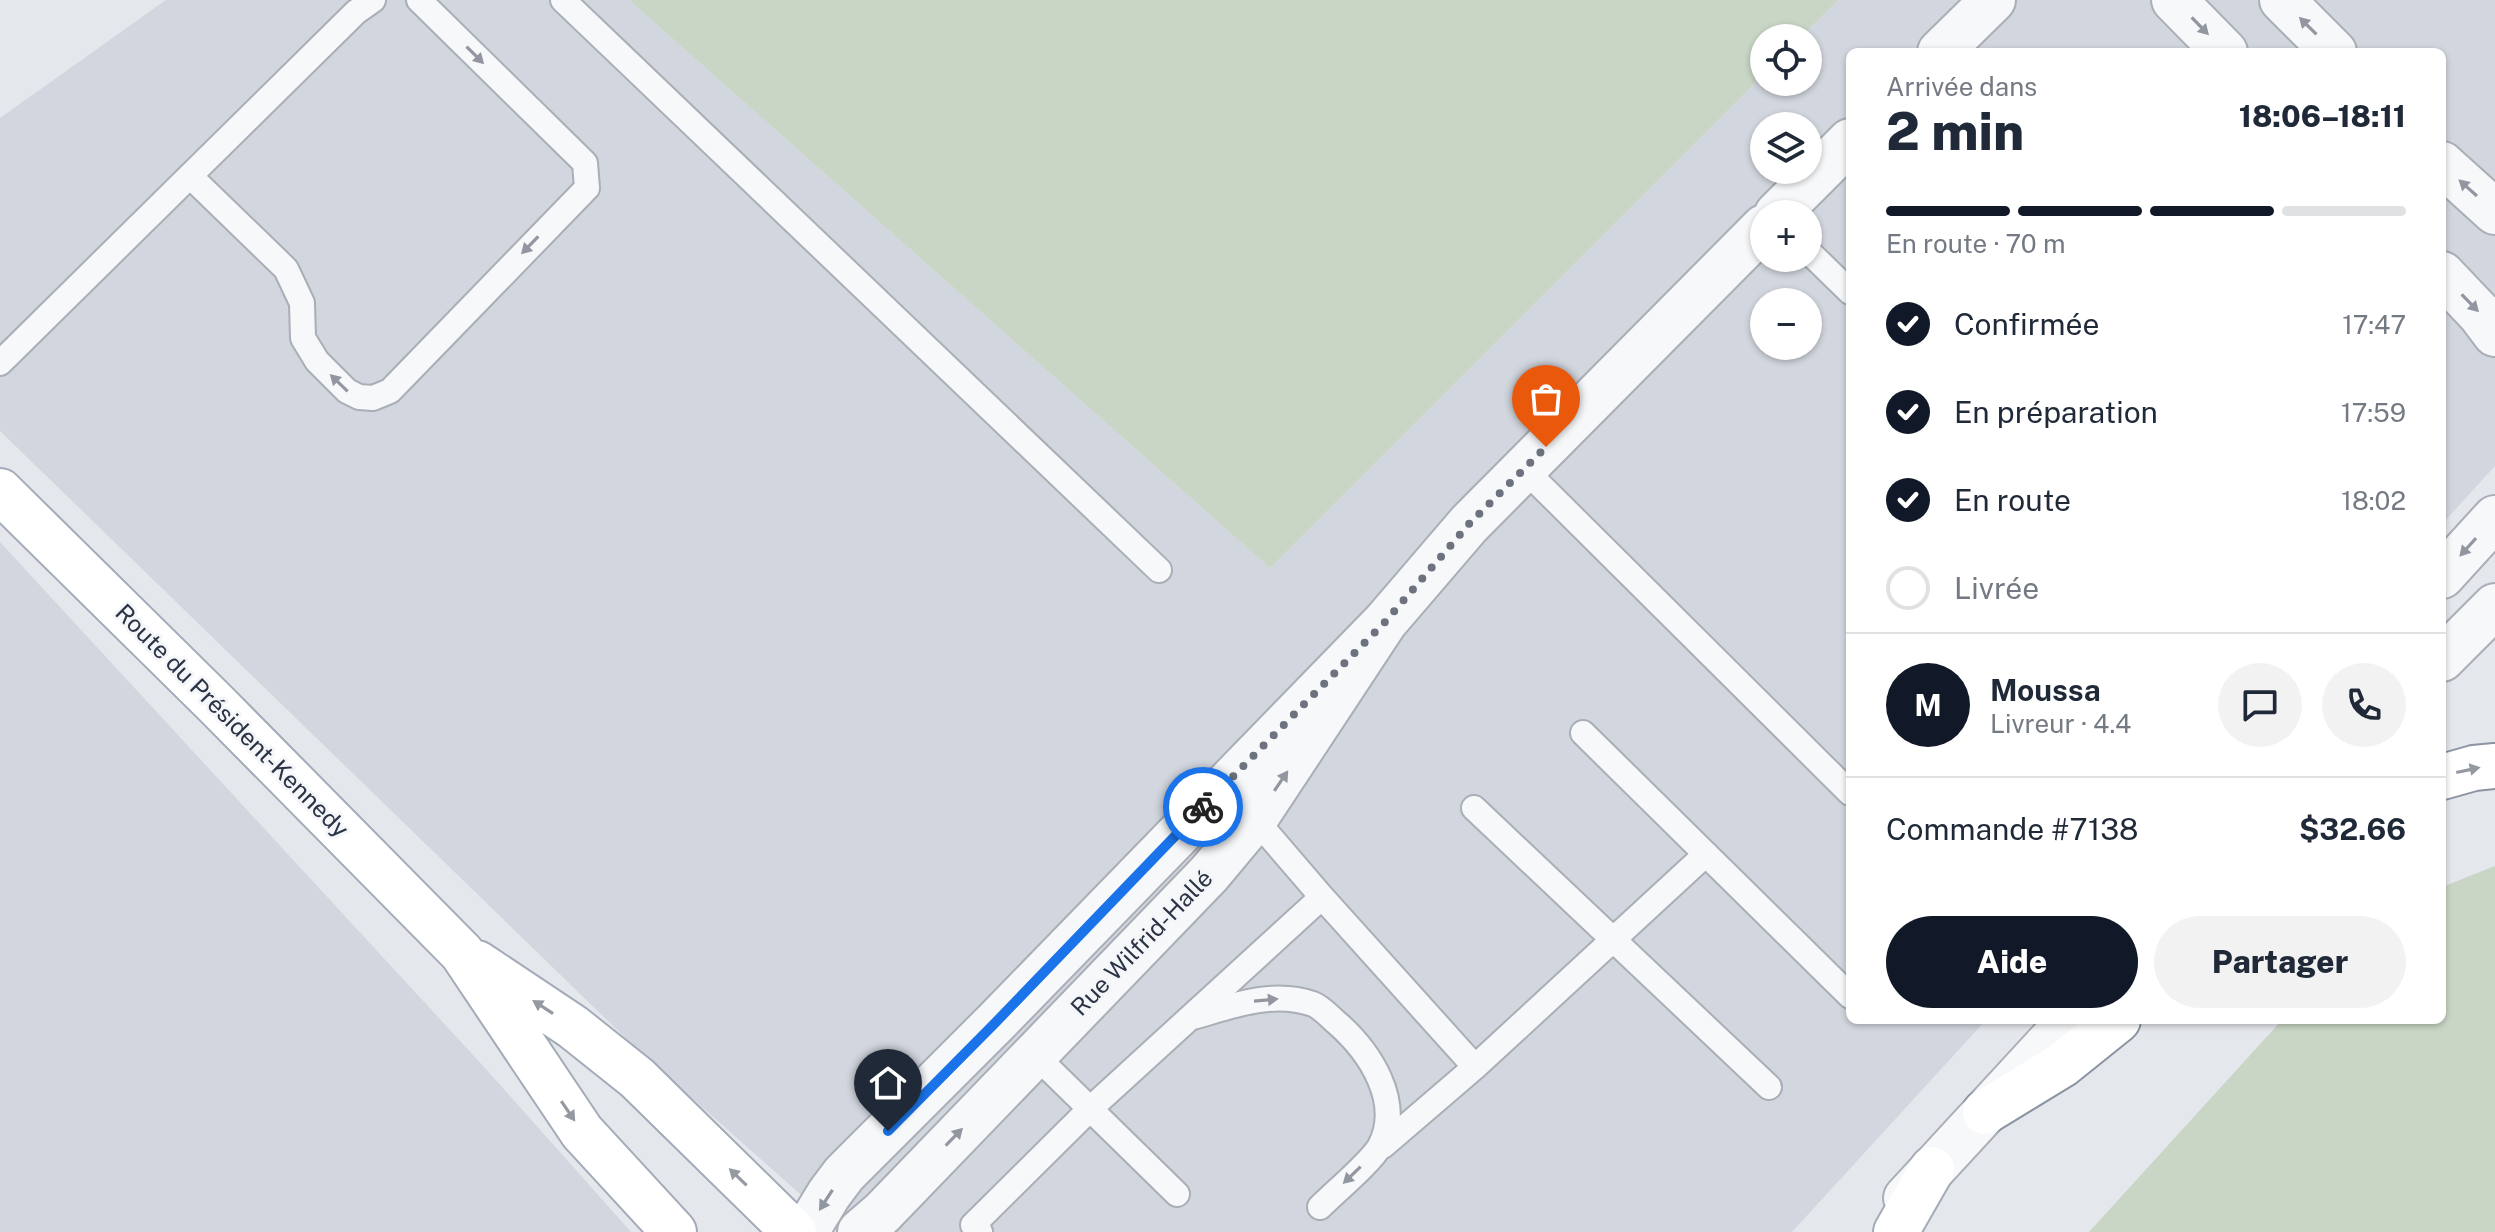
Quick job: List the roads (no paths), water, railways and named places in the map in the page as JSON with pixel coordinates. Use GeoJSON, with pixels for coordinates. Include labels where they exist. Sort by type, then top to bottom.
{"type":"FeatureCollection","features":[{"type":"Feature","properties":{"kind":"main road","name":"Route du Président-Kennedy"},"geometry":{"type":"LineString","coordinates":[[0,491],[462,953],[582,1132],[674,1232]]}},
{"type":"Feature","properties":{"kind":"main road"},"geometry":{"type":"LineString","coordinates":[[2446,776],[2495,766]]}},
{"type":"Feature","properties":{"kind":"main road","name":"Route du Président-Kennedy"},"geometry":{"type":"LineString","coordinates":[[462,953],[573,1027],[637,1078],[794,1232]]}},
{"type":"Feature","properties":{"kind":"main road"},"geometry":{"type":"LineString","coordinates":[[1985,1112],[2062,1065],[2113,1024]]}},
{"type":"Feature","properties":{"kind":"main road"},"geometry":{"type":"LineString","coordinates":[[1896,1232],[1932,1169]]}},
{"type":"Feature","properties":{"kind":"street"},"geometry":{"type":"LineString","coordinates":[[1944,48],[1993,0]]}},
{"type":"Feature","properties":{"kind":"street"},"geometry":{"type":"LineString","coordinates":[[2174,0],[2221,48]]}},
{"type":"Feature","properties":{"kind":"street"},"geometry":{"type":"LineString","coordinates":[[2282,0],[2330,48]]}},
{"type":"Feature","properties":{"kind":"street"},"geometry":{"type":"LineString","coordinates":[[1791,200],[1846,145]]}},
{"type":"Feature","properties":{"kind":"street"},"geometry":{"type":"LineString","coordinates":[[2446,168],[2495,212]]}},
{"type":"Feature","properties":{"kind":"street","name":"Rue Wilfrid-Hallé"},"geometry":{"type":"LineString","coordinates":[[806,1232],[844,1174],[1385,622],[1469,524],[1750,241]]}},
{"type":"Feature","properties":{"kind":"street"},"geometry":{"type":"LineString","coordinates":[[2446,278],[2495,334]]}},
{"type":"Feature","properties":{"kind":"street"},"geometry":{"type":"LineString","coordinates":[[2446,572],[2495,518]]}},
{"type":"Feature","properties":{"kind":"street"},"geometry":{"type":"LineString","coordinates":[[2446,655],[2495,606]]}},
{"type":"Feature","properties":{"kind":"street","name":"Rue Wilfrid-Hallé"},"geometry":{"type":"LineString","coordinates":[[860,1232],[882,1213],[1209,874],[1255,819],[1385,622]]}},
{"type":"Feature","properties":{"kind":"street"},"geometry":{"type":"LineString","coordinates":[[1876,1232],[2066,1024]]}},
{"type":"Feature","properties":{"kind":"lane"},"geometry":{"type":"LineString","coordinates":[[0,363],[356,12],[373,0]]}},
{"type":"Feature","properties":{"kind":"lane"},"geometry":{"type":"LineString","coordinates":[[190,176],[286,269],[302,303],[303,338],[317,361],[347,391],[359,397],[373,398],[390,391],[587,188],[585,163],[419,0]]}},
{"type":"Feature","properties":{"kind":"lane"},"geometry":{"type":"LineString","coordinates":[[563,0],[1159,570]]}},
{"type":"Feature","properties":{"kind":"lane"},"geometry":{"type":"LineString","coordinates":[[1822,265],[1846,288]]}},
{"type":"Feature","properties":{"kind":"lane"},"geometry":{"type":"LineString","coordinates":[[1524,469],[1846,789]]}},
{"type":"Feature","properties":{"kind":"lane"},"geometry":{"type":"LineString","coordinates":[[1583,733],[1846,992]]}},
{"type":"Feature","properties":{"kind":"lane"},"geometry":{"type":"LineString","coordinates":[[1474,808],[1769,1087]]}},
{"type":"Feature","properties":{"kind":"lane"},"geometry":{"type":"LineString","coordinates":[[1255,819],[1475,1067]]}},
{"type":"Feature","properties":{"kind":"lane"},"geometry":{"type":"LineString","coordinates":[[1320,1207],[1378,1150],[1475,1067],[1706,854]]}},
{"type":"Feature","properties":{"kind":"lane"},"geometry":{"type":"LineString","coordinates":[[980,1232],[973,1225],[1090,1109],[1322,897]]}},
{"type":"Feature","properties":{"kind":"lane"},"geometry":{"type":"LineString","coordinates":[[1191,1017],[1268,997],[1315,1004],[1348,1032],[1373,1063],[1386,1101],[1388,1127],[1378,1150]]}},
{"type":"Feature","properties":{"kind":"lane"},"geometry":{"type":"LineString","coordinates":[[1034,1054],[1177,1194]]}}]}
